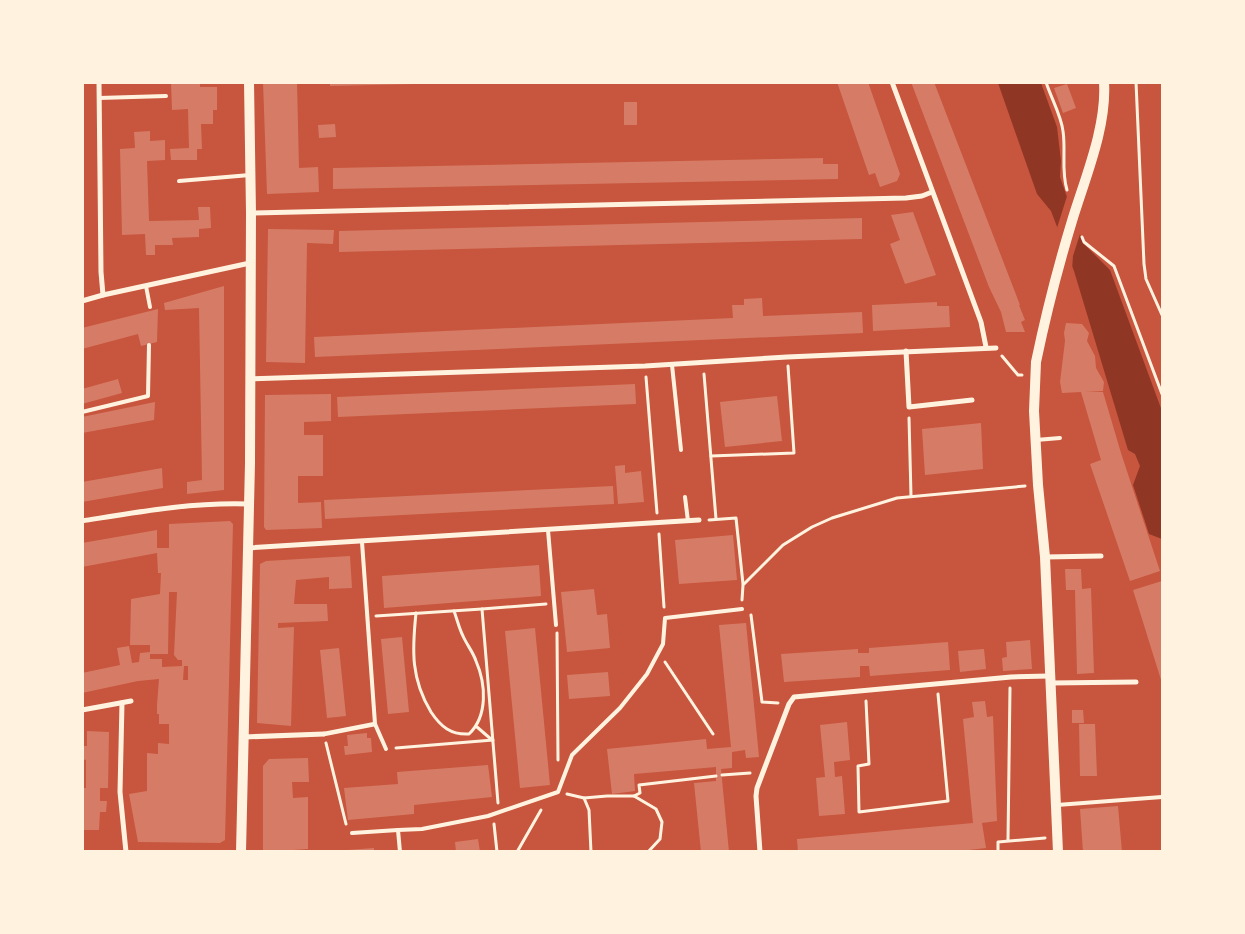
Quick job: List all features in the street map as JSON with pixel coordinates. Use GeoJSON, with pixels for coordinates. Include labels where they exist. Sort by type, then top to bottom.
{"type":"FeatureCollection","features":[{"type":"Feature","properties":{"kind":"main road"},"geometry":{"type":"LineString","coordinates":[[241,852],[251,263],[249,82]]}},
{"type":"Feature","properties":{"kind":"main road"},"geometry":{"type":"LineString","coordinates":[[1058,852],[1045,557],[1038,485],[1034,411],[1036,362],[1056,277],[1096,144],[1102,110],[1104,82]]}},
{"type":"Feature","properties":{"kind":"street"},"geometry":{"type":"LineString","coordinates":[[99,82],[101,272],[103,295]]}},
{"type":"Feature","properties":{"kind":"street"},"geometry":{"type":"LineString","coordinates":[[892,82],[981,322],[986,347]]}},
{"type":"Feature","properties":{"kind":"street"},"geometry":{"type":"LineString","coordinates":[[251,213],[906,198],[922,196],[932,192]]}},
{"type":"Feature","properties":{"kind":"street"},"geometry":{"type":"LineString","coordinates":[[82,301],[251,263]]}},
{"type":"Feature","properties":{"kind":"street"},"geometry":{"type":"LineString","coordinates":[[249,379],[672,365],[787,357],[996,348]]}},
{"type":"Feature","properties":{"kind":"street"},"geometry":{"type":"LineString","coordinates":[[906,351],[909,407],[972,400]]}},
{"type":"Feature","properties":{"kind":"street"},"geometry":{"type":"LineString","coordinates":[[82,521],[154,509],[209,504],[248,504]]}},
{"type":"Feature","properties":{"kind":"street"},"geometry":{"type":"LineString","coordinates":[[247,548],[699,520]]}},
{"type":"Feature","properties":{"kind":"street"},"geometry":{"type":"LineString","coordinates":[[1045,557],[1101,556]]}},
{"type":"Feature","properties":{"kind":"street"},"geometry":{"type":"LineString","coordinates":[[760,852],[756,796],[788,704],[794,697],[1010,677],[1136,682]]}},
{"type":"Feature","properties":{"kind":"street"},"geometry":{"type":"LineString","coordinates":[[82,710],[131,701]]}},
{"type":"Feature","properties":{"kind":"street"},"geometry":{"type":"LineString","coordinates":[[122,703],[120,792],[126,852]]}},
{"type":"Feature","properties":{"kind":"street"},"geometry":{"type":"LineString","coordinates":[[243,737],[324,734],[375,724]]}},
{"type":"Feature","properties":{"kind":"lane"},"geometry":{"type":"LineString","coordinates":[[100,98],[166,96]]}},
{"type":"Feature","properties":{"kind":"lane"},"geometry":{"type":"LineString","coordinates":[[179,181],[250,175]]}},
{"type":"Feature","properties":{"kind":"lane"},"geometry":{"type":"LineString","coordinates":[[146,286],[150,307]]}},
{"type":"Feature","properties":{"kind":"lane"},"geometry":{"type":"LineString","coordinates":[[82,412],[148,396],[149,345]]}},
{"type":"Feature","properties":{"kind":"lane"},"geometry":{"type":"LineString","coordinates":[[672,365],[681,450]]}},
{"type":"Feature","properties":{"kind":"lane"},"geometry":{"type":"LineString","coordinates":[[1036,440],[1060,438]]}},
{"type":"Feature","properties":{"kind":"lane"},"geometry":{"type":"LineString","coordinates":[[685,496],[688,521]]}},
{"type":"Feature","properties":{"kind":"lane"},"geometry":{"type":"LineString","coordinates":[[548,530],[556,625]]}},
{"type":"Feature","properties":{"kind":"lane"},"geometry":{"type":"LineString","coordinates":[[362,542],[375,724],[386,749]]}},
{"type":"Feature","properties":{"kind":"lane"},"geometry":{"type":"LineString","coordinates":[[352,833],[422,829],[493,814],[558,792],[572,755],[620,708],[647,674],[664,644],[665,618],[742,609]]}},
{"type":"Feature","properties":{"kind":"lane"},"geometry":{"type":"LineString","coordinates":[[1057,805],[1162,796]]}},
{"type":"Feature","properties":{"kind":"lane"},"geometry":{"type":"LineString","coordinates":[[398,830],[400,852]]}},
{"type":"Feature","properties":{"kind":"path"},"geometry":{"type":"LineString","coordinates":[[1046,82],[1063,130]]}},
{"type":"Feature","properties":{"kind":"path"},"geometry":{"type":"LineString","coordinates":[[1136,82],[1144,264],[1146,280],[1162,315]]}},
{"type":"Feature","properties":{"kind":"path"},"geometry":{"type":"LineString","coordinates":[[1114,266],[1162,394]]}},
{"type":"Feature","properties":{"kind":"path"},"geometry":{"type":"LineString","coordinates":[[996,348],[1018,375],[1022,375]]}},
{"type":"Feature","properties":{"kind":"path"},"geometry":{"type":"LineString","coordinates":[[711,456],[794,453],[787,357]]}},
{"type":"Feature","properties":{"kind":"path"},"geometry":{"type":"LineString","coordinates":[[703,363],[716,519]]}},
{"type":"Feature","properties":{"kind":"path"},"geometry":{"type":"LineString","coordinates":[[645,366],[665,618]]}},
{"type":"Feature","properties":{"kind":"path"},"geometry":{"type":"LineString","coordinates":[[909,407],[911,496]]}},
{"type":"Feature","properties":{"kind":"path"},"geometry":{"type":"LineString","coordinates":[[743,585],[784,545],[812,527],[859,509],[911,496],[1024,486]]}},
{"type":"Feature","properties":{"kind":"path"},"geometry":{"type":"LineString","coordinates":[[699,520],[736,518],[743,585],[742,609],[750,611],[762,702],[788,704]]}},
{"type":"Feature","properties":{"kind":"path"},"geometry":{"type":"LineString","coordinates":[[367,616],[554,604]]}},
{"type":"Feature","properties":{"kind":"path"},"geometry":{"type":"LineString","coordinates":[[482,609],[498,812]]}},
{"type":"Feature","properties":{"kind":"path"},"geometry":{"type":"LineString","coordinates":[[416,613],[412,645],[416,680],[423,698],[437,720],[450,732],[470,734],[477,727],[480,720],[483,691],[476,662],[463,636],[454,610]]}},
{"type":"Feature","properties":{"kind":"path"},"geometry":{"type":"LineString","coordinates":[[556,625],[558,762]]}},
{"type":"Feature","properties":{"kind":"path"},"geometry":{"type":"LineString","coordinates":[[659,654],[713,734]]}},
{"type":"Feature","properties":{"kind":"path"},"geometry":{"type":"LineString","coordinates":[[1008,840],[1010,677]]}},
{"type":"Feature","properties":{"kind":"path"},"geometry":{"type":"LineString","coordinates":[[865,691],[868,764],[858,766],[859,812],[948,801],[937,684]]}},
{"type":"Feature","properties":{"kind":"path"},"geometry":{"type":"LineString","coordinates":[[477,727],[493,740]]}},
{"type":"Feature","properties":{"kind":"path"},"geometry":{"type":"LineString","coordinates":[[324,734],[348,833],[352,833]]}},
{"type":"Feature","properties":{"kind":"path"},"geometry":{"type":"LineString","coordinates":[[386,749],[493,740]]}},
{"type":"Feature","properties":{"kind":"path"},"geometry":{"type":"LineString","coordinates":[[722,776],[763,772]]}},
{"type":"Feature","properties":{"kind":"path"},"geometry":{"type":"LineString","coordinates":[[558,792],[584,798],[634,796],[640,793],[639,785],[716,776]]}},
{"type":"Feature","properties":{"kind":"path"},"geometry":{"type":"LineString","coordinates":[[634,796],[656,809],[662,822],[660,839],[648,852]]}},
{"type":"Feature","properties":{"kind":"path"},"geometry":{"type":"LineString","coordinates":[[517,852],[541,808],[543,797]]}},
{"type":"Feature","properties":{"kind":"path"},"geometry":{"type":"LineString","coordinates":[[584,798],[589,810],[591,852]]}},
{"type":"Feature","properties":{"kind":"path"},"geometry":{"type":"LineString","coordinates":[[493,814],[497,852]]}},
{"type":"Feature","properties":{"kind":"path"},"geometry":{"type":"LineString","coordinates":[[998,852],[998,842],[1058,837]]}},
{"type":"Feature","properties":{"kind":"shaded area"},"geometry":{"type":"Polygon","coordinates":[[[998,83],[1041,83],[1057,127],[1061,161],[1060,177],[1083,243],[1110,270],[1162,411],[1162,539],[1149,534],[1133,485],[1140,466],[1135,454],[1128,450],[1074,271],[1051,211],[1037,194],[998,83]]]}},
{"type":"Feature","properties":{"kind":"pier"},"geometry":{"type":"Polygon","coordinates":[[[1068,193],[1081,231],[1073,256],[1072,270],[1056,231],[1068,193]]]}},
{"type":"Feature","properties":{"kind":"building"},"geometry":{"type":"Polygon","coordinates":[[[171,82],[200,82],[200,87],[217,87],[217,110],[213,110],[213,124],[201,124],[202,149],[197,149],[197,160],[171,160],[170,149],[189,148],[188,109],[172,110],[171,82]]]}},
{"type":"Feature","properties":{"kind":"building"},"geometry":{"type":"Polygon","coordinates":[[[263,82],[297,82],[299,168],[318,167],[319,192],[267,194],[263,82]]]}},
{"type":"Feature","properties":{"kind":"building"},"geometry":{"type":"Polygon","coordinates":[[[330,82],[415,82],[415,84],[330,86],[330,82]]]}},
{"type":"Feature","properties":{"kind":"building"},"geometry":{"type":"Polygon","coordinates":[[[837,82],[868,82],[900,174],[897,181],[880,187],[875,173],[869,175],[837,82]]]}},
{"type":"Feature","properties":{"kind":"building"},"geometry":{"type":"Polygon","coordinates":[[[911,82],[934,82],[1020,305],[1025,320],[1021,322],[1025,332],[1006,332],[1001,312],[989,287],[911,82]]]}},
{"type":"Feature","properties":{"kind":"building"},"geometry":{"type":"Polygon","coordinates":[[[1067,84],[1076,108],[1063,113],[1054,88],[1067,84]]]}},
{"type":"Feature","properties":{"kind":"building"},"geometry":{"type":"Polygon","coordinates":[[[624,102],[637,102],[637,125],[624,125],[624,102]]]}},
{"type":"Feature","properties":{"kind":"building"},"geometry":{"type":"Polygon","coordinates":[[[335,124],[336,137],[319,138],[318,125],[335,124]]]}},
{"type":"Feature","properties":{"kind":"building"},"geometry":{"type":"Polygon","coordinates":[[[150,131],[150,141],[165,140],[165,160],[147,161],[149,221],[199,220],[198,207],[210,207],[211,228],[199,229],[199,237],[172,238],[173,245],[155,245],[155,255],[146,255],[145,234],[122,235],[120,149],[135,148],[134,132],[150,131]]]}},
{"type":"Feature","properties":{"kind":"building"},"geometry":{"type":"Polygon","coordinates":[[[823,158],[823,164],[838,164],[838,179],[333,189],[333,168],[823,158]]]}},
{"type":"Feature","properties":{"kind":"building"},"geometry":{"type":"Polygon","coordinates":[[[913,212],[936,275],[905,284],[890,244],[900,240],[891,215],[913,212]]]}},
{"type":"Feature","properties":{"kind":"building"},"geometry":{"type":"Polygon","coordinates":[[[862,218],[862,239],[339,252],[339,231],[862,218]]]}},
{"type":"Feature","properties":{"kind":"building"},"geometry":{"type":"Polygon","coordinates":[[[268,229],[334,230],[333,244],[307,243],[305,363],[266,362],[268,229]]]}},
{"type":"Feature","properties":{"kind":"building"},"geometry":{"type":"Polygon","coordinates":[[[224,286],[224,490],[187,494],[187,482],[202,480],[199,308],[165,310],[164,303],[224,286]]]}},
{"type":"Feature","properties":{"kind":"building"},"geometry":{"type":"Polygon","coordinates":[[[762,298],[763,316],[862,312],[863,333],[315,357],[314,337],[733,318],[732,305],[744,305],[744,299],[762,298]]]}},
{"type":"Feature","properties":{"kind":"building"},"geometry":{"type":"Polygon","coordinates":[[[937,302],[937,306],[949,306],[950,327],[873,331],[872,305],[937,302]]]}},
{"type":"Feature","properties":{"kind":"building"},"geometry":{"type":"Polygon","coordinates":[[[158,309],[157,342],[141,346],[138,334],[82,349],[82,328],[158,309]]]}},
{"type":"Feature","properties":{"kind":"building"},"geometry":{"type":"Polygon","coordinates":[[[1066,323],[1082,324],[1089,333],[1087,341],[1095,356],[1096,368],[1104,382],[1103,391],[1085,392],[1103,392],[1160,571],[1130,581],[1090,464],[1101,460],[1081,392],[1062,393],[1060,382],[1066,323]]]}},
{"type":"Feature","properties":{"kind":"building"},"geometry":{"type":"Polygon","coordinates":[[[118,379],[122,393],[82,404],[82,389],[118,379]]]}},
{"type":"Feature","properties":{"kind":"building"},"geometry":{"type":"Polygon","coordinates":[[[635,384],[636,404],[338,417],[337,397],[635,384]]]}},
{"type":"Feature","properties":{"kind":"building"},"geometry":{"type":"Polygon","coordinates":[[[331,394],[331,421],[304,422],[304,435],[323,435],[323,476],[298,476],[298,503],[321,502],[322,528],[266,530],[264,527],[265,395],[331,394]]]}},
{"type":"Feature","properties":{"kind":"building"},"geometry":{"type":"Polygon","coordinates":[[[777,396],[782,441],[725,447],[720,402],[777,396]]]}},
{"type":"Feature","properties":{"kind":"building"},"geometry":{"type":"Polygon","coordinates":[[[155,402],[154,420],[82,433],[82,417],[155,402]]]}},
{"type":"Feature","properties":{"kind":"building"},"geometry":{"type":"Polygon","coordinates":[[[981,423],[983,469],[925,475],[922,429],[981,423]]]}},
{"type":"Feature","properties":{"kind":"building"},"geometry":{"type":"Polygon","coordinates":[[[625,465],[625,473],[641,471],[644,502],[618,504],[615,466],[625,465]]]}},
{"type":"Feature","properties":{"kind":"building"},"geometry":{"type":"Polygon","coordinates":[[[162,468],[163,488],[82,502],[82,482],[162,468]]]}},
{"type":"Feature","properties":{"kind":"building"},"geometry":{"type":"Polygon","coordinates":[[[613,486],[614,504],[325,519],[324,500],[613,486]]]}},
{"type":"Feature","properties":{"kind":"building"},"geometry":{"type":"Polygon","coordinates":[[[230,521],[233,524],[225,840],[220,843],[138,842],[129,794],[147,791],[147,753],[158,754],[158,743],[169,744],[169,724],[159,724],[159,714],[157,714],[159,679],[138,681],[82,693],[82,673],[120,665],[117,648],[129,646],[132,663],[139,662],[140,653],[150,652],[150,645],[130,645],[131,599],[160,594],[161,573],[158,573],[157,553],[82,567],[82,543],[157,530],[157,548],[169,548],[169,524],[230,521]],[[169,592],[168,654],[150,654],[150,659],[162,659],[162,667],[182,666],[182,660],[178,660],[174,655],[177,592],[169,592]],[[184,666],[183,680],[188,680],[188,666],[184,666]]]}},
{"type":"Feature","properties":{"kind":"building"},"geometry":{"type":"Polygon","coordinates":[[[733,535],[737,580],[679,584],[675,540],[733,535]]]}},
{"type":"Feature","properties":{"kind":"building"},"geometry":{"type":"Polygon","coordinates":[[[350,556],[352,588],[329,589],[329,577],[296,580],[294,604],[327,604],[328,621],[278,623],[278,628],[294,627],[291,726],[257,723],[260,564],[266,561],[350,556]]]}},
{"type":"Feature","properties":{"kind":"building"},"geometry":{"type":"Polygon","coordinates":[[[539,565],[541,596],[384,608],[382,576],[539,565]]]}},
{"type":"Feature","properties":{"kind":"building"},"geometry":{"type":"Polygon","coordinates":[[[1065,569],[1081,569],[1082,589],[1091,588],[1094,673],[1077,674],[1075,590],[1066,590],[1065,569]]]}},
{"type":"Feature","properties":{"kind":"building"},"geometry":{"type":"Polygon","coordinates":[[[1162,581],[1162,683],[1133,590],[1162,581]]]}},
{"type":"Feature","properties":{"kind":"building"},"geometry":{"type":"Polygon","coordinates":[[[594,589],[597,615],[607,614],[610,648],[567,652],[561,592],[594,589]]]}},
{"type":"Feature","properties":{"kind":"building"},"geometry":{"type":"Polygon","coordinates":[[[746,623],[759,757],[746,758],[745,750],[732,752],[732,768],[721,769],[729,852],[701,852],[694,783],[716,781],[716,767],[634,774],[635,791],[612,794],[607,749],[706,739],[707,749],[731,747],[719,625],[746,623]]]}},
{"type":"Feature","properties":{"kind":"building"},"geometry":{"type":"Polygon","coordinates":[[[535,628],[550,785],[520,788],[505,631],[535,628]]]}},
{"type":"Feature","properties":{"kind":"building"},"geometry":{"type":"Polygon","coordinates":[[[402,637],[409,712],[388,714],[381,639],[402,637]]]}},
{"type":"Feature","properties":{"kind":"building"},"geometry":{"type":"Polygon","coordinates":[[[1030,640],[1032,669],[1003,671],[1002,658],[1007,657],[1006,642],[1030,640]]]}},
{"type":"Feature","properties":{"kind":"building"},"geometry":{"type":"Polygon","coordinates":[[[948,642],[950,670],[870,676],[869,666],[860,666],[860,677],[784,682],[781,654],[858,649],[858,653],[869,653],[869,648],[948,642]]]}},
{"type":"Feature","properties":{"kind":"building"},"geometry":{"type":"Polygon","coordinates":[[[339,648],[346,716],[327,718],[320,650],[339,648]]]}},
{"type":"Feature","properties":{"kind":"building"},"geometry":{"type":"Polygon","coordinates":[[[984,649],[986,669],[960,672],[958,651],[984,649]]]}},
{"type":"Feature","properties":{"kind":"building"},"geometry":{"type":"Polygon","coordinates":[[[608,672],[610,696],[569,699],[567,675],[608,672]]]}},
{"type":"Feature","properties":{"kind":"building"},"geometry":{"type":"Polygon","coordinates":[[[985,701],[987,717],[993,716],[997,821],[982,823],[986,848],[952,852],[798,852],[797,839],[973,823],[963,719],[974,717],[972,702],[985,701]]]}},
{"type":"Feature","properties":{"kind":"building"},"geometry":{"type":"Polygon","coordinates":[[[1072,710],[1083,710],[1084,723],[1072,723],[1072,710]]]}},
{"type":"Feature","properties":{"kind":"building"},"geometry":{"type":"Polygon","coordinates":[[[847,722],[850,760],[834,762],[835,777],[842,776],[845,814],[819,816],[816,778],[825,777],[820,725],[847,722]]]}},
{"type":"Feature","properties":{"kind":"building"},"geometry":{"type":"Polygon","coordinates":[[[1079,724],[1095,724],[1097,776],[1080,776],[1079,724]]]}},
{"type":"Feature","properties":{"kind":"building"},"geometry":{"type":"Polygon","coordinates":[[[87,731],[109,732],[108,788],[100,788],[100,801],[107,801],[106,812],[100,812],[99,830],[82,830],[82,788],[86,788],[86,760],[82,759],[82,746],[87,746],[87,731]]]}},
{"type":"Feature","properties":{"kind":"building"},"geometry":{"type":"Polygon","coordinates":[[[367,733],[367,738],[371,738],[372,752],[345,755],[344,746],[348,746],[347,735],[367,733]]]}},
{"type":"Feature","properties":{"kind":"building"},"geometry":{"type":"Polygon","coordinates":[[[308,758],[309,782],[292,782],[293,798],[308,797],[308,849],[263,852],[263,766],[269,759],[308,758]]]}},
{"type":"Feature","properties":{"kind":"building"},"geometry":{"type":"Polygon","coordinates":[[[488,765],[492,797],[414,805],[414,814],[348,820],[344,788],[398,784],[397,772],[488,765]]]}},
{"type":"Feature","properties":{"kind":"building"},"geometry":{"type":"Polygon","coordinates":[[[1118,806],[1122,852],[1083,852],[1080,809],[1118,806]]]}},
{"type":"Feature","properties":{"kind":"building"},"geometry":{"type":"Polygon","coordinates":[[[478,839],[480,852],[456,852],[455,842],[478,839]]]}},
{"type":"Feature","properties":{"kind":"building"},"geometry":{"type":"Polygon","coordinates":[[[374,848],[374,852],[347,852],[347,850],[374,848]]]}}]}
